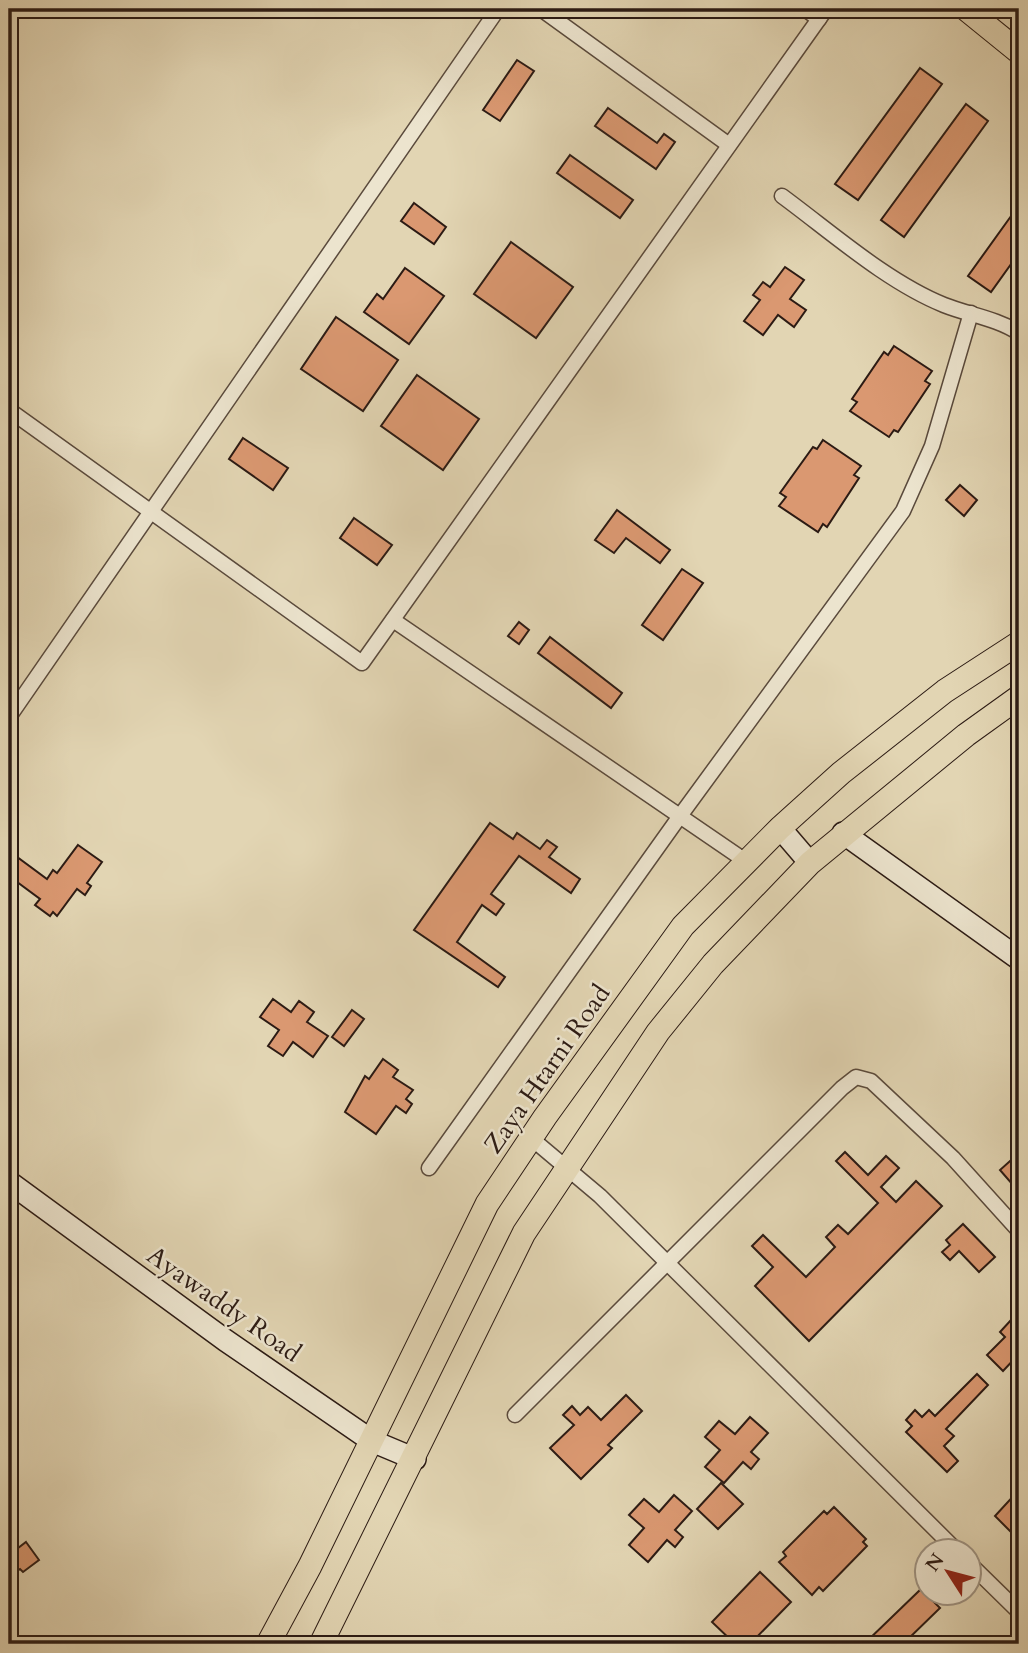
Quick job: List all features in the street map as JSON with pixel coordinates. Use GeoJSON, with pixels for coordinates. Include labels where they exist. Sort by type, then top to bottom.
{"type":"FeatureCollection","features":[{"type":"Feature","properties":{"kind":"main road"},"geometry":{"type":"LineString","coordinates":[[966,9],[1019,52]]}},
{"type":"Feature","properties":{"kind":"main road","name":"Zaya Htarni Road"},"geometry":{"type":"LineString","coordinates":[[268,1644],[372,1440],[487,1204],[683,926],[780,828],[841,773],[945,691],[1019,643]]}},
{"type":"Feature","properties":{"kind":"main road"},"geometry":{"type":"LineString","coordinates":[[321,1644],[415,1460],[524,1233],[658,1032],[713,964],[810,863],[843,833],[966,735],[1019,697]]}},
{"type":"Feature","properties":{"kind":"street"},"geometry":{"type":"LineString","coordinates":[[9,717],[498,9]]}},
{"type":"Feature","properties":{"kind":"street"},"geometry":{"type":"LineString","coordinates":[[541,9],[729,145]]}},
{"type":"Feature","properties":{"kind":"street"},"geometry":{"type":"LineString","coordinates":[[9,410],[362,663],[822,14],[805,9]]}},
{"type":"Feature","properties":{"kind":"street"},"geometry":{"type":"LineString","coordinates":[[782,196],[886,272],[943,305],[1008,326],[1019,334]]}},
{"type":"Feature","properties":{"kind":"street"},"geometry":{"type":"LineString","coordinates":[[429,1168],[903,510],[932,446],[971,313]]}},
{"type":"Feature","properties":{"kind":"street"},"geometry":{"type":"LineString","coordinates":[[393,620],[747,862]]}},
{"type":"Feature","properties":{"kind":"street"},"geometry":{"type":"LineString","coordinates":[[780,828],[810,863]]}},
{"type":"Feature","properties":{"kind":"street"},"geometry":{"type":"LineString","coordinates":[[843,833],[1019,959]]}},
{"type":"Feature","properties":{"kind":"street"},"geometry":{"type":"LineString","coordinates":[[515,1415],[666,1261],[856,1077],[872,1081],[953,1157],[1019,1231]]}},
{"type":"Feature","properties":{"kind":"street"},"geometry":{"type":"LineString","coordinates":[[531,1138],[568,1167],[666,1261],[944,1538]]}},
{"type":"Feature","properties":{"kind":"street","name":"Ayawaddy Road"},"geometry":{"type":"LineString","coordinates":[[9,1182],[225,1340],[372,1440],[415,1460]]}},
{"type":"Feature","properties":{"kind":"street"},"geometry":{"type":"LineString","coordinates":[[982,1576],[1019,1612]]}},
{"type":"Feature","properties":{"kind":"building"},"geometry":{"type":"Polygon","coordinates":[[[517,60],[534,71],[500,121],[483,110],[517,60]]]}},
{"type":"Feature","properties":{"kind":"building"},"geometry":{"type":"Polygon","coordinates":[[[920,68],[942,84],[858,200],[835,184],[920,68]]]}},
{"type":"Feature","properties":{"kind":"building"},"geometry":{"type":"Polygon","coordinates":[[[966,104],[988,121],[904,237],[881,220],[966,104]]]}},
{"type":"Feature","properties":{"kind":"building"},"geometry":{"type":"Polygon","coordinates":[[[608,108],[657,143],[664,134],[675,142],[656,169],[595,126],[608,108]]]}},
{"type":"Feature","properties":{"kind":"building"},"geometry":{"type":"Polygon","coordinates":[[[570,155],[633,200],[620,218],[557,173],[570,155]]]}},
{"type":"Feature","properties":{"kind":"building"},"geometry":{"type":"Polygon","coordinates":[[[414,203],[446,227],[434,244],[401,221],[414,203]]]}},
{"type":"Feature","properties":{"kind":"building"},"geometry":{"type":"Polygon","coordinates":[[[1019,205],[1019,253],[991,292],[968,276],[1019,205]]]}},
{"type":"Feature","properties":{"kind":"building"},"geometry":{"type":"Polygon","coordinates":[[[511,242],[573,287],[536,338],[474,294],[511,242]]]}},
{"type":"Feature","properties":{"kind":"building"},"geometry":{"type":"Polygon","coordinates":[[[785,267],[804,280],[790,299],[806,310],[794,327],[778,315],[763,335],[744,321],[760,300],[753,295],[763,282],[770,287],[785,267]]]}},
{"type":"Feature","properties":{"kind":"building"},"geometry":{"type":"Polygon","coordinates":[[[405,268],[444,296],[409,344],[364,312],[377,294],[383,299],[405,268]]]}},
{"type":"Feature","properties":{"kind":"building"},"geometry":{"type":"Polygon","coordinates":[[[336,317],[398,360],[363,411],[301,369],[336,317]]]}},
{"type":"Feature","properties":{"kind":"building"},"geometry":{"type":"Polygon","coordinates":[[[894,346],[932,371],[925,381],[930,384],[898,432],[894,430],[889,437],[850,411],[857,402],[852,399],[884,352],[888,355],[894,346]]]}},
{"type":"Feature","properties":{"kind":"building"},"geometry":{"type":"Polygon","coordinates":[[[417,375],[479,419],[443,470],[381,426],[417,375]]]}},
{"type":"Feature","properties":{"kind":"building"},"geometry":{"type":"Polygon","coordinates":[[[243,438],[288,468],[273,490],[229,459],[243,438]]]}},
{"type":"Feature","properties":{"kind":"building"},"geometry":{"type":"Polygon","coordinates":[[[823,440],[861,466],[854,475],[859,478],[827,527],[823,524],[818,532],[779,506],[786,497],[780,493],[813,447],[817,449],[823,440]]]}},
{"type":"Feature","properties":{"kind":"building"},"geometry":{"type":"Polygon","coordinates":[[[960,485],[977,500],[964,516],[946,500],[960,485]]]}},
{"type":"Feature","properties":{"kind":"building"},"geometry":{"type":"Polygon","coordinates":[[[617,510],[670,550],[660,563],[626,538],[614,553],[595,540],[617,510]]]}},
{"type":"Feature","properties":{"kind":"building"},"geometry":{"type":"Polygon","coordinates":[[[354,518],[392,545],[377,565],[340,538],[354,518]]]}},
{"type":"Feature","properties":{"kind":"building"},"geometry":{"type":"Polygon","coordinates":[[[682,569],[703,583],[663,640],[642,625],[682,569]]]}},
{"type":"Feature","properties":{"kind":"building"},"geometry":{"type":"Polygon","coordinates":[[[519,622],[529,630],[519,644],[508,636],[519,622]]]}},
{"type":"Feature","properties":{"kind":"building"},"geometry":{"type":"Polygon","coordinates":[[[550,637],[622,693],[611,708],[538,653],[550,637]]]}},
{"type":"Feature","properties":{"kind":"building"},"geometry":{"type":"Polygon","coordinates":[[[490,823],[513,839],[517,833],[540,849],[547,840],[557,847],[549,857],[580,879],[571,893],[519,856],[491,894],[504,904],[496,915],[482,905],[457,942],[505,977],[498,987],[414,930],[490,823]]]}},
{"type":"Feature","properties":{"kind":"building"},"geometry":{"type":"Polygon","coordinates":[[[78,845],[102,862],[87,883],[91,886],[85,895],[77,889],[57,916],[53,912],[50,916],[35,905],[40,899],[9,876],[9,851],[47,879],[53,870],[57,873],[78,845]]]}},
{"type":"Feature","properties":{"kind":"building"},"geometry":{"type":"Polygon","coordinates":[[[273,999],[291,1012],[299,1001],[314,1012],[307,1022],[328,1036],[313,1057],[293,1042],[283,1056],[268,1046],[279,1030],[260,1017],[273,999]]]}},
{"type":"Feature","properties":{"kind":"building"},"geometry":{"type":"Polygon","coordinates":[[[352,1010],[364,1019],[344,1046],[332,1037],[352,1010]]]}},
{"type":"Feature","properties":{"kind":"building"},"geometry":{"type":"Polygon","coordinates":[[[383,1059],[398,1070],[393,1077],[413,1090],[406,1099],[412,1104],[406,1113],[396,1106],[376,1134],[345,1112],[365,1076],[369,1079],[383,1059]]]}},
{"type":"Feature","properties":{"kind":"building"},"geometry":{"type":"Polygon","coordinates":[[[845,1152],[868,1175],[886,1156],[899,1168],[881,1187],[896,1202],[916,1181],[942,1206],[809,1341],[755,1286],[773,1267],[752,1246],[763,1235],[806,1277],[835,1247],[826,1237],[838,1225],[848,1234],[878,1203],[836,1161],[845,1152]]]}},
{"type":"Feature","properties":{"kind":"building"},"geometry":{"type":"Polygon","coordinates":[[[1019,1153],[1019,1192],[1000,1170],[1019,1153]]]}},
{"type":"Feature","properties":{"kind":"building"},"geometry":{"type":"Polygon","coordinates":[[[963,1224],[995,1257],[979,1272],[959,1251],[950,1260],[942,1252],[950,1245],[946,1240],[963,1224]]]}},
{"type":"Feature","properties":{"kind":"building"},"geometry":{"type":"Polygon","coordinates":[[[1011,1320],[1019,1328],[1019,1354],[1003,1371],[987,1355],[1005,1337],[1000,1332],[1011,1320]]]}},
{"type":"Feature","properties":{"kind":"building"},"geometry":{"type":"Polygon","coordinates":[[[977,1374],[988,1385],[946,1429],[954,1436],[944,1446],[958,1461],[947,1472],[906,1432],[912,1426],[906,1420],[915,1410],[922,1417],[929,1410],[935,1416],[977,1374]]]}},
{"type":"Feature","properties":{"kind":"building"},"geometry":{"type":"Polygon","coordinates":[[[626,1395],[642,1411],[608,1445],[612,1448],[581,1479],[550,1448],[574,1425],[563,1415],[572,1406],[580,1415],[588,1407],[601,1420],[626,1395]]]}},
{"type":"Feature","properties":{"kind":"building"},"geometry":{"type":"Polygon","coordinates":[[[750,1417],[768,1433],[751,1452],[759,1459],[751,1469],[743,1462],[724,1483],[705,1467],[720,1450],[705,1437],[719,1421],[735,1434],[750,1417]]]}},
{"type":"Feature","properties":{"kind":"building"},"geometry":{"type":"Polygon","coordinates":[[[721,1483],[743,1504],[718,1529],[697,1509],[721,1483]]]}},
{"type":"Feature","properties":{"kind":"building"},"geometry":{"type":"Polygon","coordinates":[[[1019,1490],[1019,1530],[1014,1535],[995,1516],[1019,1490]]]}},
{"type":"Feature","properties":{"kind":"building"},"geometry":{"type":"Polygon","coordinates":[[[674,1495],[692,1511],[675,1530],[683,1537],[675,1547],[667,1540],[648,1562],[629,1545],[644,1528],[629,1515],[644,1499],[659,1512],[674,1495]]]}},
{"type":"Feature","properties":{"kind":"building"},"geometry":{"type":"Polygon","coordinates":[[[834,1507],[866,1539],[863,1542],[867,1546],[823,1591],[819,1587],[812,1595],[779,1562],[786,1556],[783,1552],[824,1511],[827,1514],[834,1507]]]}},
{"type":"Feature","properties":{"kind":"building"},"geometry":{"type":"Polygon","coordinates":[[[26,1542],[39,1560],[23,1572],[20,1569],[9,1577],[9,1555],[26,1542]]]}},
{"type":"Feature","properties":{"kind":"building"},"geometry":{"type":"Polygon","coordinates":[[[760,1572],[791,1602],[750,1644],[735,1644],[712,1622],[760,1572]]]}},
{"type":"Feature","properties":{"kind":"building"},"geometry":{"type":"Polygon","coordinates":[[[912,1598],[912,1608],[940,1608],[903,1644],[864,1644],[912,1598]]]}}]}
